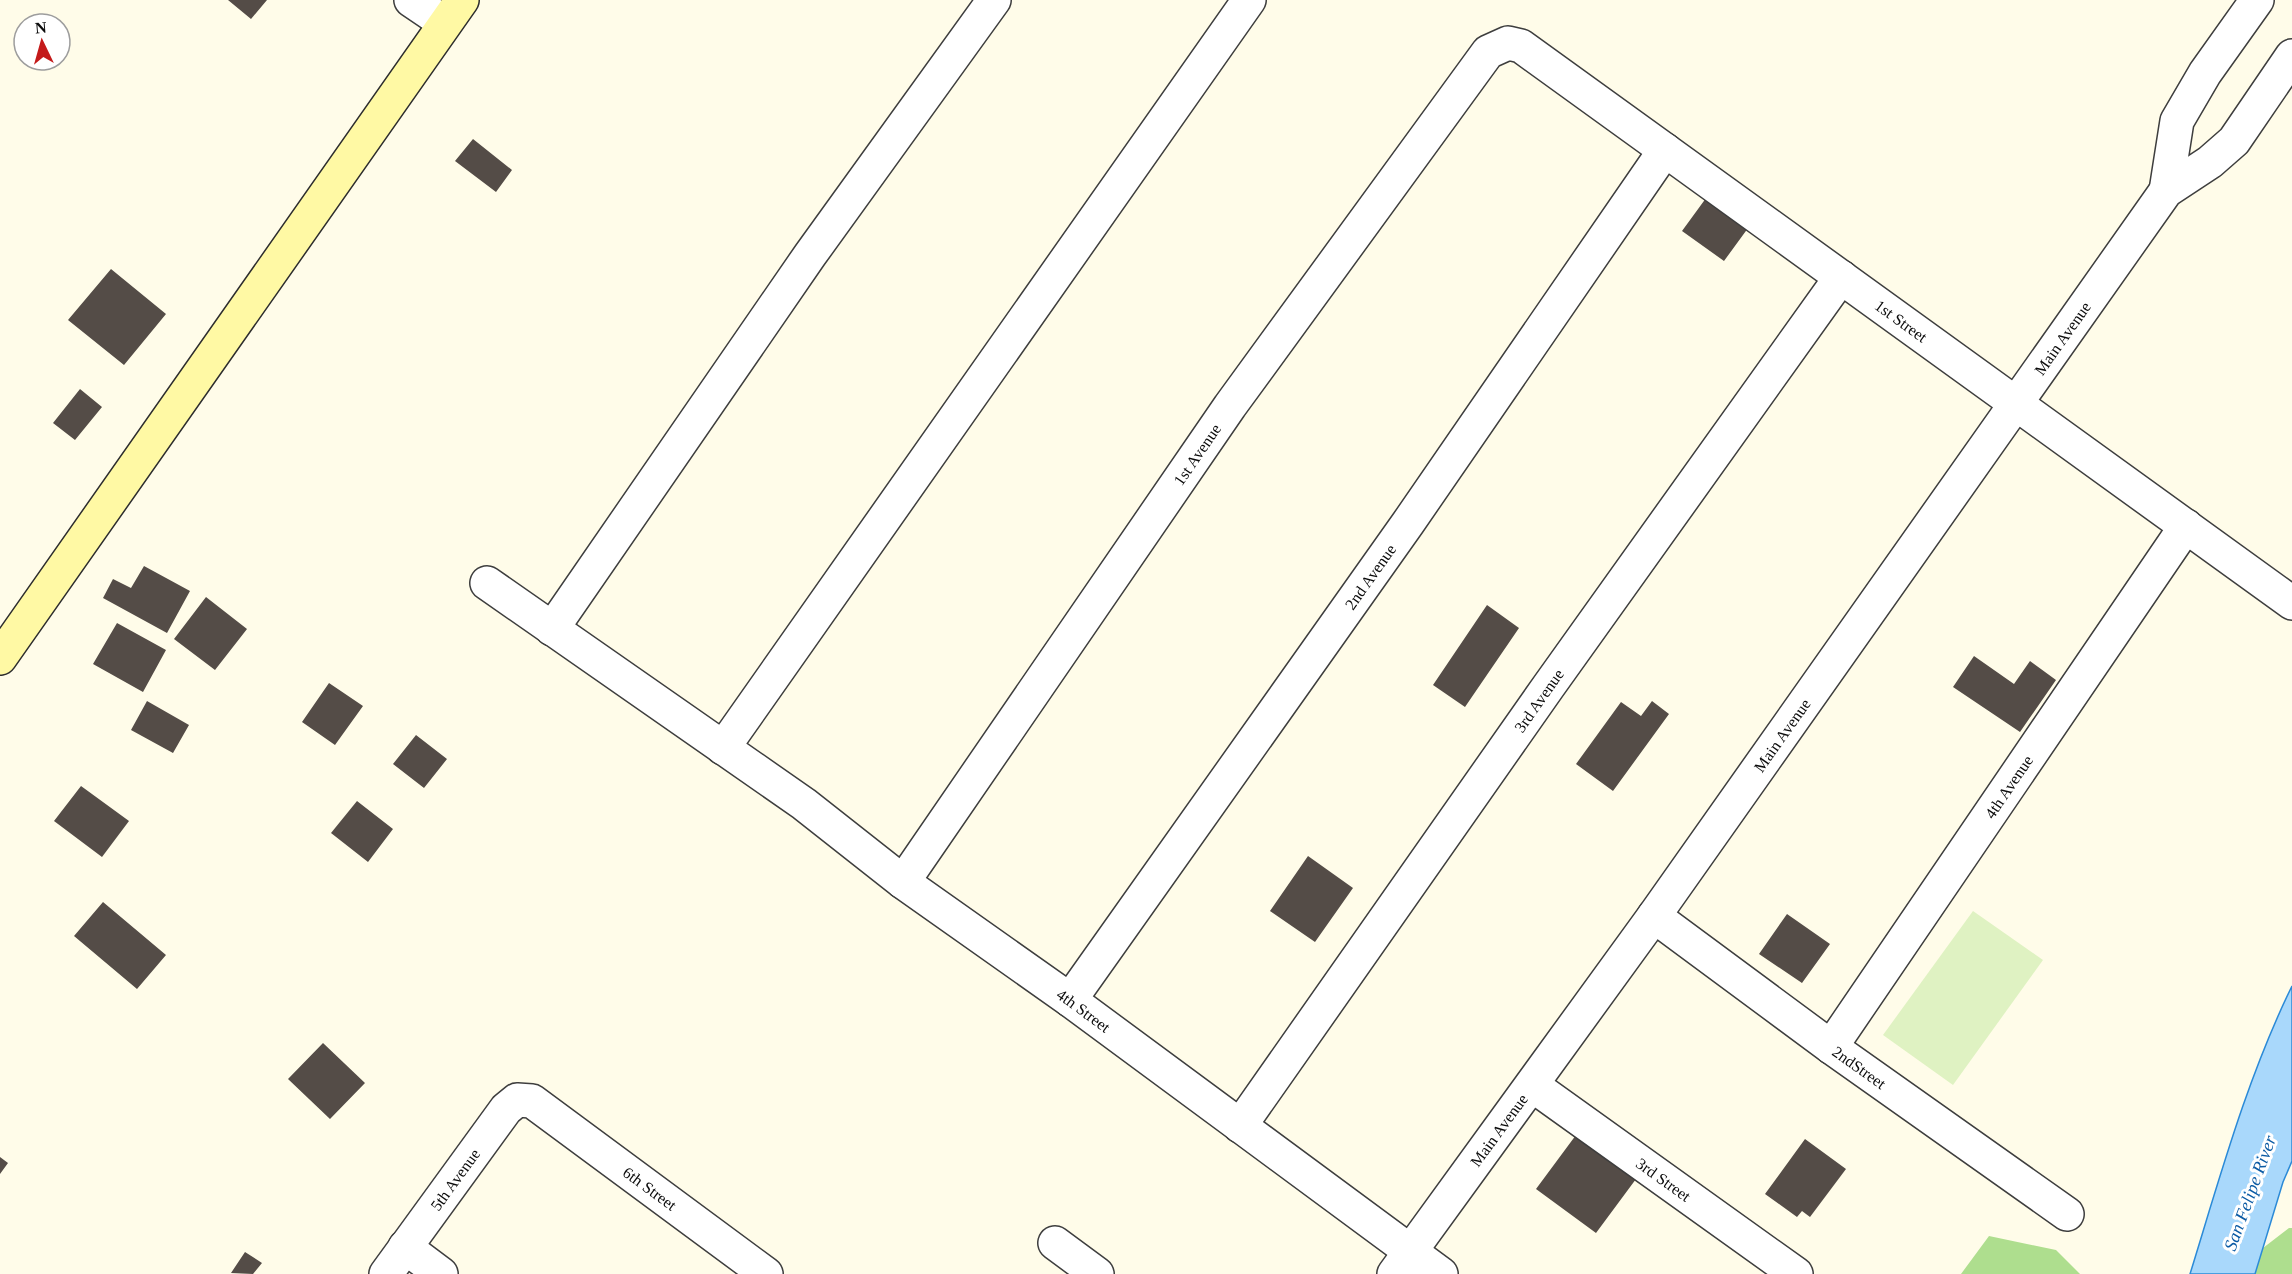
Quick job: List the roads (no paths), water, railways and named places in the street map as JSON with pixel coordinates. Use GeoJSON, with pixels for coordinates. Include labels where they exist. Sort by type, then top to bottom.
{"type":"FeatureCollection","features":[{"type":"Feature","properties":{"kind":"main road"},"geometry":{"type":"LineString","coordinates":[[0,658],[453,12]]}},
{"type":"Feature","properties":{"kind":"street"},"geometry":{"type":"LineString","coordinates":[[411,0],[453,12]]}},
{"type":"Feature","properties":{"kind":"street"},"geometry":{"type":"LineString","coordinates":[[552,629],[810,255],[994,0]]}},
{"type":"Feature","properties":{"kind":"street"},"geometry":{"type":"LineString","coordinates":[[723,748],[1249,0]]}},
{"type":"Feature","properties":{"kind":"street","name":"Main Avenue"},"geometry":{"type":"LineString","coordinates":[[2166,191],[2177,121],[2205,73],[2257,0]]}},
{"type":"Feature","properties":{"kind":"street","name":"1st Street"},"geometry":{"type":"LineString","coordinates":[[1508,43],[1521,46],[2292,603]]}},
{"type":"Feature","properties":{"kind":"street","name":"1st Avenue"},"geometry":{"type":"LineString","coordinates":[[903,882],[1237,396],[1488,52],[1508,43]]}},
{"type":"Feature","properties":{"kind":"street","name":"Main Avenue"},"geometry":{"type":"LineString","coordinates":[[1402,1263],[1654,916],[2166,191],[2210,162],[2234,141],[2292,56]]}},
{"type":"Feature","properties":{"kind":"street","name":"2nd Avenue"},"geometry":{"type":"LineString","coordinates":[[1070,1000],[1408,523],[1665,150]]}},
{"type":"Feature","properties":{"kind":"street","name":"3rd Avenue"},"geometry":{"type":"LineString","coordinates":[[1239,1126],[1548,687],[1841,277]]}},
{"type":"Feature","properties":{"kind":"street","name":"4th Avenue"},"geometry":{"type":"LineString","coordinates":[[1831,1047],[2186,526]]}},
{"type":"Feature","properties":{"kind":"street","name":"4th Street"},"geometry":{"type":"LineString","coordinates":[[487,584],[804,804],[903,882],[1070,1000],[1239,1126],[1402,1263],[1441,1274]]}},
{"type":"Feature","properties":{"kind":"street","name":"2ndStreet"},"geometry":{"type":"LineString","coordinates":[[1654,916],[1831,1047],[2067,1214]]}},
{"type":"Feature","properties":{"kind":"street","name":"3rd Street"},"geometry":{"type":"LineString","coordinates":[[1532,1084],[1796,1274]]}},
{"type":"Feature","properties":{"kind":"street","name":"5th Avenue"},"geometry":{"type":"LineString","coordinates":[[386,1274],[506,1109],[517,1101],[532,1101]]}},
{"type":"Feature","properties":{"kind":"street","name":"6th Street"},"geometry":{"type":"LineString","coordinates":[[532,1101],[766,1274]]}},
{"type":"Feature","properties":{"kind":"street"},"geometry":{"type":"LineString","coordinates":[[1056,1243],[1097,1274]]}},
{"type":"Feature","properties":{"kind":"street"},"geometry":{"type":"LineString","coordinates":[[405,1247],[441,1274]]}},
{"type":"Feature","properties":{"kind":"water","name":"San Felipe River"},"geometry":{"type":"Polygon","coordinates":[[[2292,986],[2292,1161],[2283,1182],[2255,1274],[2190,1274],[2248,1092],[2292,986]]]}}]}
